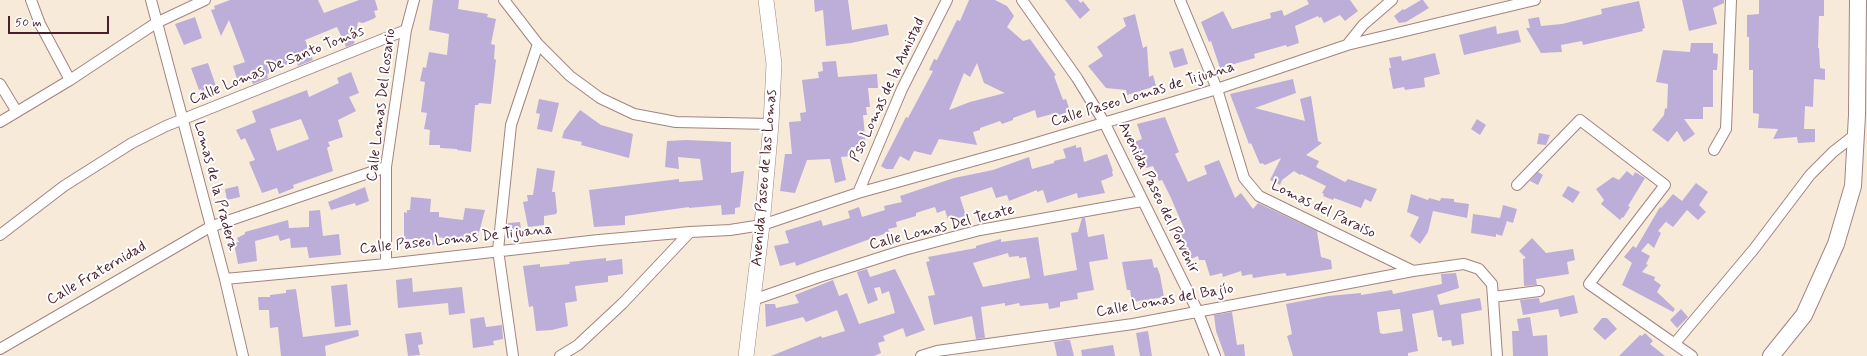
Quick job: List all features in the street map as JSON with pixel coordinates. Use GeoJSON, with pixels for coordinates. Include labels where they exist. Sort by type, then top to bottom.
{"type":"FeatureCollection","features":[{"type":"Feature","properties":{"kind":"main road"},"geometry":{"type":"LineString","coordinates":[[1771,356],[1804,315],[1836,244],[1853,186],[1856,134],[1858,0]]}},
{"type":"Feature","properties":{"kind":"street"},"geometry":{"type":"LineString","coordinates":[[31,0],[40,24],[70,80]]}},
{"type":"Feature","properties":{"kind":"street","name":"Lomas de la Pradera"},"geometry":{"type":"LineString","coordinates":[[151,0],[225,279],[243,356]]}},
{"type":"Feature","properties":{"kind":"street"},"geometry":{"type":"LineString","coordinates":[[0,122],[70,80],[156,23],[206,0]]}},
{"type":"Feature","properties":{"kind":"street","name":"Calle Lomas Del Rosario"},"geometry":{"type":"LineString","coordinates":[[386,264],[386,167],[406,30],[414,0]]}},
{"type":"Feature","properties":{"kind":"street"},"geometry":{"type":"LineString","coordinates":[[504,0],[538,44],[570,76],[600,98],[634,114],[676,122],[771,124]]}},
{"type":"Feature","properties":{"kind":"street","name":"Avenida Paseo de las Lomas"},"geometry":{"type":"LineString","coordinates":[[746,356],[762,225],[771,124],[774,64],[766,0]]}},
{"type":"Feature","properties":{"kind":"street","name":"Pso Lomas de la Amistad"},"geometry":{"type":"LineString","coordinates":[[858,193],[902,89],[948,0]]}},
{"type":"Feature","properties":{"kind":"street","name":"Avenida Paseo del Porvenir"},"geometry":{"type":"LineString","coordinates":[[1022,0],[1077,78],[1104,122],[1197,310],[1215,356]]}},
{"type":"Feature","properties":{"kind":"street","name":"Lomas del Paraiso"},"geometry":{"type":"LineString","coordinates":[[1180,0],[1218,89],[1244,178],[1259,196],[1413,270]]}},
{"type":"Feature","properties":{"kind":"street"},"geometry":{"type":"LineString","coordinates":[[1347,45],[1363,25],[1392,0]]}},
{"type":"Feature","properties":{"kind":"street","name":"Calle Paseo Lomas de Tijuana"},"geometry":{"type":"LineString","coordinates":[[762,225],[858,193],[1023,147],[1218,89],[1347,45],[1535,0]]}},
{"type":"Feature","properties":{"kind":"street"},"geometry":{"type":"LineString","coordinates":[[1714,150],[1726,129],[1731,0]]}},
{"type":"Feature","properties":{"kind":"street","name":"Calle Lomas De Santo Tomás"},"geometry":{"type":"LineString","coordinates":[[0,235],[64,186],[132,143],[166,126],[406,30]]}},
{"type":"Feature","properties":{"kind":"street"},"geometry":{"type":"LineString","coordinates":[[513,356],[498,250],[511,125],[538,44]]}},
{"type":"Feature","properties":{"kind":"street"},"geometry":{"type":"LineString","coordinates":[[0,84],[17,112]]}},
{"type":"Feature","properties":{"kind":"street"},"geometry":{"type":"LineString","coordinates":[[1517,185],[1580,120],[1665,185],[1589,284],[1692,356]]}},
{"type":"Feature","properties":{"kind":"street"},"geometry":{"type":"LineString","coordinates":[[1675,343],[1754,249],[1810,175],[1833,152],[1856,134]]}},
{"type":"Feature","properties":{"kind":"street","name":"Calle Fraternidad"},"geometry":{"type":"LineString","coordinates":[[0,349],[210,227],[386,167]]}},
{"type":"Feature","properties":{"kind":"street","name":"Calle Lomas Del Tecate"},"geometry":{"type":"LineString","coordinates":[[753,300],[904,250],[980,230],[1142,201]]}},
{"type":"Feature","properties":{"kind":"street","name":"Calle Paseo Lomas De Tijuana"},"geometry":{"type":"LineString","coordinates":[[225,279],[386,264],[498,250],[690,232],[730,230],[762,225]]}},
{"type":"Feature","properties":{"kind":"street"},"geometry":{"type":"LineString","coordinates":[[560,356],[578,345],[623,303],[690,232]]}},
{"type":"Feature","properties":{"kind":"street","name":"Calle Lomas del Bajío"},"geometry":{"type":"LineString","coordinates":[[921,356],[937,351],[1133,324],[1197,310],[1413,270],[1464,264],[1479,269],[1492,284],[1497,356]]}},
{"type":"Feature","properties":{"kind":"street"},"geometry":{"type":"LineString","coordinates":[[1493,297],[1539,291]]}},
{"type":"Feature","properties":{"kind":"building"},"geometry":{"type":"Polygon","coordinates":[[[230,0],[318,0],[324,13],[359,0],[375,0],[378,10],[374,11],[376,17],[373,19],[363,23],[358,22],[354,44],[346,47],[337,27],[305,40],[313,60],[298,66],[296,60],[267,74],[268,78],[253,84],[249,74],[237,79],[233,66],[245,62],[229,20],[221,36],[211,10],[215,9],[214,6],[230,0]]]}},
{"type":"Feature","properties":{"kind":"building"},"geometry":{"type":"Polygon","coordinates":[[[433,0],[459,0],[458,9],[488,14],[487,17],[496,19],[491,44],[495,45],[494,59],[496,60],[491,104],[479,103],[478,105],[475,105],[471,152],[440,148],[440,145],[429,145],[430,130],[424,129],[427,113],[421,112],[425,82],[420,81],[423,67],[426,68],[429,52],[447,55],[449,34],[429,30],[433,0]]]}},
{"type":"Feature","properties":{"kind":"building"},"geometry":{"type":"Polygon","coordinates":[[[814,0],[848,0],[852,30],[887,24],[889,35],[851,43],[826,46],[823,10],[815,12],[814,0]]]}},
{"type":"Feature","properties":{"kind":"building"},"geometry":{"type":"Polygon","coordinates":[[[969,0],[995,0],[1007,6],[1014,16],[1007,27],[1023,41],[1030,39],[1056,75],[1054,76],[1063,100],[1066,99],[1070,111],[1057,116],[1056,113],[1037,118],[1035,110],[1013,118],[1013,120],[1002,124],[1000,121],[980,128],[980,130],[973,132],[977,145],[939,139],[931,155],[914,151],[909,161],[900,156],[893,169],[886,169],[881,166],[906,117],[908,118],[933,71],[929,70],[934,59],[937,60],[957,20],[960,21],[969,0]],[[977,63],[970,77],[964,73],[949,110],[970,102],[1005,93],[984,83],[977,63]]]}},
{"type":"Feature","properties":{"kind":"building"},"geometry":{"type":"Polygon","coordinates":[[[1065,0],[1078,0],[1081,3],[1083,1],[1090,10],[1080,19],[1065,0]]]}},
{"type":"Feature","properties":{"kind":"building"},"geometry":{"type":"Polygon","coordinates":[[[1307,0],[1350,0],[1358,11],[1345,21],[1340,15],[1324,23],[1321,17],[1319,18],[1318,16],[1295,26],[1299,43],[1254,54],[1255,58],[1220,68],[1211,41],[1209,42],[1201,22],[1223,11],[1232,29],[1271,18],[1270,13],[1282,10],[1284,16],[1309,4],[1307,0]]]}},
{"type":"Feature","properties":{"kind":"building"},"geometry":{"type":"Polygon","coordinates":[[[1423,0],[1429,8],[1406,22],[1399,23],[1394,16],[1403,9],[1404,10],[1423,0]]]}},
{"type":"Feature","properties":{"kind":"building"},"geometry":{"type":"Polygon","coordinates":[[[1682,0],[1724,0],[1724,3],[1713,8],[1717,24],[1689,31],[1682,0]]]}},
{"type":"Feature","properties":{"kind":"building"},"geometry":{"type":"Polygon","coordinates":[[[1759,0],[1824,0],[1824,16],[1819,16],[1818,48],[1820,68],[1825,69],[1825,80],[1814,79],[1813,107],[1805,106],[1804,129],[1815,129],[1815,142],[1798,143],[1797,137],[1773,139],[1778,129],[1758,128],[1759,114],[1753,113],[1753,70],[1749,70],[1747,15],[1759,14],[1759,0]]]}},
{"type":"Feature","properties":{"kind":"building"},"geometry":{"type":"Polygon","coordinates":[[[1639,1],[1645,28],[1642,29],[1643,31],[1583,45],[1582,41],[1561,45],[1562,52],[1541,53],[1526,28],[1530,28],[1528,19],[1539,17],[1541,26],[1562,24],[1602,14],[1601,9],[1639,1]]]}},
{"type":"Feature","properties":{"kind":"building"},"geometry":{"type":"Polygon","coordinates":[[[1135,14],[1143,48],[1147,46],[1149,77],[1153,75],[1156,86],[1127,95],[1126,90],[1106,88],[1088,66],[1103,56],[1097,47],[1126,26],[1123,18],[1135,14]]]}},
{"type":"Feature","properties":{"kind":"building"},"geometry":{"type":"Polygon","coordinates":[[[195,17],[202,38],[184,45],[175,24],[195,17]]]}},
{"type":"Feature","properties":{"kind":"building"},"geometry":{"type":"Polygon","coordinates":[[[1496,26],[1497,34],[1518,30],[1521,42],[1464,55],[1459,35],[1496,26]]]}},
{"type":"Feature","properties":{"kind":"building"},"geometry":{"type":"Polygon","coordinates":[[[1691,43],[1713,43],[1713,53],[1718,54],[1717,70],[1713,70],[1713,107],[1703,107],[1703,119],[1684,119],[1695,134],[1684,142],[1677,131],[1668,142],[1652,130],[1664,115],[1665,108],[1667,109],[1668,84],[1656,82],[1663,50],[1690,52],[1691,43]]]}},
{"type":"Feature","properties":{"kind":"building"},"geometry":{"type":"Polygon","coordinates":[[[1183,48],[1188,64],[1174,68],[1169,52],[1183,48]]]}},
{"type":"Feature","properties":{"kind":"building"},"geometry":{"type":"Polygon","coordinates":[[[1435,53],[1440,74],[1424,78],[1425,87],[1405,90],[1404,87],[1393,89],[1389,68],[1391,68],[1389,58],[1401,56],[1402,61],[1435,53]]]}},
{"type":"Feature","properties":{"kind":"building"},"geometry":{"type":"Polygon","coordinates":[[[836,61],[838,77],[877,74],[878,88],[868,88],[870,107],[866,107],[867,115],[863,115],[866,147],[851,147],[852,156],[841,157],[846,180],[835,183],[830,159],[807,160],[795,193],[780,191],[785,154],[792,154],[789,122],[801,121],[800,113],[806,112],[802,80],[819,78],[818,72],[823,71],[822,62],[836,61]]]}},
{"type":"Feature","properties":{"kind":"building"},"geometry":{"type":"Polygon","coordinates":[[[208,63],[218,92],[204,97],[201,89],[199,90],[191,68],[208,63]]]}},
{"type":"Feature","properties":{"kind":"building"},"geometry":{"type":"Polygon","coordinates":[[[351,72],[359,93],[349,97],[356,111],[338,120],[343,137],[328,142],[330,146],[327,148],[333,171],[293,185],[294,188],[279,194],[277,188],[262,193],[249,162],[255,160],[245,138],[241,140],[236,130],[256,122],[252,111],[307,90],[309,97],[339,83],[337,78],[351,72]],[[301,119],[270,129],[277,151],[309,139],[301,119]]]}},
{"type":"Feature","properties":{"kind":"building"},"geometry":{"type":"Polygon","coordinates":[[[1293,79],[1296,93],[1255,108],[1305,121],[1300,99],[1311,96],[1318,141],[1322,143],[1306,155],[1319,161],[1316,167],[1345,182],[1348,179],[1377,189],[1371,202],[1365,199],[1361,208],[1334,198],[1333,200],[1323,196],[1324,194],[1322,193],[1326,186],[1294,171],[1282,180],[1280,185],[1270,180],[1281,158],[1265,165],[1262,163],[1260,164],[1251,143],[1249,144],[1230,94],[1293,79]]]}},
{"type":"Feature","properties":{"kind":"building"},"geometry":{"type":"Polygon","coordinates":[[[539,99],[559,103],[552,132],[537,129],[540,114],[536,113],[539,99]]]}},
{"type":"Feature","properties":{"kind":"building"},"geometry":{"type":"Polygon","coordinates":[[[580,110],[601,125],[633,134],[629,158],[581,145],[582,142],[562,138],[564,131],[580,110]]]}},
{"type":"Feature","properties":{"kind":"building"},"geometry":{"type":"Polygon","coordinates":[[[1165,117],[1179,152],[1175,154],[1188,182],[1207,174],[1204,166],[1219,160],[1235,198],[1241,193],[1253,209],[1258,203],[1317,231],[1321,257],[1331,260],[1332,269],[1287,276],[1285,273],[1253,278],[1252,274],[1242,276],[1241,271],[1223,277],[1222,273],[1210,276],[1205,260],[1199,260],[1198,256],[1188,260],[1175,228],[1183,226],[1171,198],[1162,180],[1159,181],[1153,166],[1146,168],[1134,142],[1142,139],[1137,124],[1165,117]]]}},
{"type":"Feature","properties":{"kind":"building"},"geometry":{"type":"Polygon","coordinates":[[[1477,119],[1486,125],[1480,135],[1471,129],[1477,119]]]}},
{"type":"Feature","properties":{"kind":"building"},"geometry":{"type":"Polygon","coordinates":[[[1539,133],[1550,135],[1546,145],[1537,144],[1539,133]]]}},
{"type":"Feature","properties":{"kind":"building"},"geometry":{"type":"Polygon","coordinates":[[[687,140],[731,142],[731,173],[744,171],[740,207],[735,208],[735,214],[722,215],[721,205],[689,207],[625,216],[625,225],[594,227],[589,190],[679,179],[679,182],[703,180],[700,159],[678,157],[679,169],[665,167],[667,141],[687,140]]]}},
{"type":"Feature","properties":{"kind":"building"},"geometry":{"type":"Polygon","coordinates":[[[1076,145],[1076,148],[1081,147],[1084,162],[1107,154],[1113,171],[1113,176],[1101,181],[1105,193],[1078,198],[1077,193],[1047,203],[1043,190],[1037,192],[1037,190],[1009,201],[1007,195],[996,198],[992,187],[960,197],[966,216],[948,220],[945,210],[937,213],[935,207],[916,213],[916,216],[896,222],[897,227],[888,229],[889,232],[796,266],[795,262],[780,266],[774,246],[789,243],[785,231],[821,220],[823,226],[850,218],[848,211],[859,207],[862,217],[885,210],[884,206],[902,202],[900,196],[954,178],[993,170],[1029,157],[1032,169],[1054,163],[1054,161],[1066,158],[1063,149],[1076,145]]]}},
{"type":"Feature","properties":{"kind":"building"},"geometry":{"type":"Polygon","coordinates":[[[537,168],[555,171],[552,192],[555,192],[557,212],[556,214],[544,216],[544,225],[528,227],[523,202],[528,201],[527,195],[533,195],[537,168]]]}},
{"type":"Feature","properties":{"kind":"building"},"geometry":{"type":"Polygon","coordinates":[[[1627,171],[1633,176],[1635,172],[1645,178],[1628,206],[1630,207],[1620,220],[1601,204],[1604,200],[1596,189],[1613,177],[1619,180],[1627,171]]]}},
{"type":"Feature","properties":{"kind":"building"},"geometry":{"type":"Polygon","coordinates":[[[1538,172],[1543,175],[1538,185],[1530,181],[1538,172]]]}},
{"type":"Feature","properties":{"kind":"building"},"geometry":{"type":"Polygon","coordinates":[[[1696,183],[1708,192],[1699,205],[1706,212],[1698,220],[1687,210],[1673,227],[1666,222],[1669,218],[1658,231],[1661,233],[1654,248],[1648,243],[1641,251],[1650,256],[1646,264],[1648,265],[1642,272],[1655,277],[1654,280],[1661,285],[1657,292],[1675,309],[1673,312],[1622,285],[1632,263],[1624,257],[1633,246],[1636,248],[1660,207],[1661,208],[1673,194],[1682,201],[1696,183]]]}},
{"type":"Feature","properties":{"kind":"building"},"geometry":{"type":"Polygon","coordinates":[[[238,186],[240,197],[227,200],[225,189],[238,186]]]}},
{"type":"Feature","properties":{"kind":"building"},"geometry":{"type":"Polygon","coordinates":[[[1568,186],[1580,192],[1573,203],[1562,196],[1568,186]]]}},
{"type":"Feature","properties":{"kind":"building"},"geometry":{"type":"Polygon","coordinates":[[[365,187],[369,201],[356,206],[355,203],[331,210],[328,202],[365,187]]]}},
{"type":"Feature","properties":{"kind":"building"},"geometry":{"type":"Polygon","coordinates":[[[1411,194],[1428,200],[1429,198],[1440,201],[1441,198],[1454,199],[1454,202],[1469,204],[1467,218],[1433,211],[1428,232],[1420,244],[1410,236],[1419,217],[1407,212],[1411,194]]]}},
{"type":"Feature","properties":{"kind":"building"},"geometry":{"type":"Polygon","coordinates":[[[411,197],[431,199],[430,212],[439,212],[439,217],[463,220],[465,208],[485,210],[477,240],[467,241],[437,237],[437,244],[419,247],[419,239],[404,239],[404,212],[407,213],[407,210],[410,210],[411,197]]]}},
{"type":"Feature","properties":{"kind":"building"},"geometry":{"type":"Polygon","coordinates":[[[1503,205],[1517,209],[1513,223],[1507,221],[1502,236],[1496,234],[1496,237],[1471,233],[1473,214],[1500,218],[1503,205]]]}},
{"type":"Feature","properties":{"kind":"building"},"geometry":{"type":"Polygon","coordinates":[[[320,210],[323,236],[339,234],[341,255],[309,258],[307,247],[291,248],[290,238],[280,241],[278,235],[255,241],[257,261],[238,264],[234,243],[239,242],[237,238],[245,234],[245,232],[288,220],[289,228],[309,227],[309,211],[320,210]]]}},
{"type":"Feature","properties":{"kind":"building"},"geometry":{"type":"Polygon","coordinates":[[[1082,218],[1085,218],[1088,237],[1104,234],[1108,259],[1089,262],[1094,290],[1077,293],[1078,299],[1060,302],[1060,307],[1049,309],[1048,303],[1020,306],[1019,303],[1005,306],[1005,303],[981,307],[985,338],[976,339],[972,316],[934,325],[928,296],[935,295],[926,262],[930,261],[928,257],[976,248],[976,246],[1001,239],[1001,242],[1038,237],[1044,276],[1077,270],[1071,233],[1078,232],[1082,218]],[[1008,253],[973,263],[983,287],[1030,278],[1026,257],[1009,257],[1008,253]]]}},
{"type":"Feature","properties":{"kind":"building"},"geometry":{"type":"Polygon","coordinates":[[[520,222],[522,236],[506,238],[508,223],[520,222]]]}},
{"type":"Feature","properties":{"kind":"building"},"geometry":{"type":"Polygon","coordinates":[[[1532,238],[1546,253],[1573,249],[1575,260],[1567,262],[1569,274],[1536,279],[1537,285],[1524,286],[1523,259],[1526,258],[1519,251],[1532,238]]]}},
{"type":"Feature","properties":{"kind":"building"},"geometry":{"type":"Polygon","coordinates":[[[606,258],[606,261],[622,259],[623,274],[608,276],[608,282],[575,286],[577,301],[565,303],[568,326],[552,330],[536,331],[533,306],[529,307],[523,266],[540,264],[540,267],[606,258]]]}},
{"type":"Feature","properties":{"kind":"building"},"geometry":{"type":"Polygon","coordinates":[[[1152,259],[1154,268],[1157,267],[1160,275],[1164,297],[1132,302],[1130,290],[1127,290],[1122,262],[1152,259]]]}},
{"type":"Feature","properties":{"kind":"building"},"geometry":{"type":"Polygon","coordinates":[[[867,269],[870,277],[895,269],[925,330],[906,337],[903,328],[883,336],[885,341],[878,343],[881,353],[874,356],[771,356],[821,336],[822,338],[845,331],[837,310],[806,322],[803,317],[766,327],[765,304],[775,304],[776,308],[799,303],[795,295],[833,280],[839,296],[847,293],[859,324],[895,313],[889,291],[882,294],[880,287],[874,288],[878,300],[868,304],[857,272],[867,269]]]}},
{"type":"Feature","properties":{"kind":"building"},"geometry":{"type":"Polygon","coordinates":[[[1456,273],[1459,288],[1437,295],[1440,305],[1480,298],[1482,310],[1461,314],[1464,344],[1452,346],[1451,340],[1442,341],[1442,337],[1438,337],[1433,310],[1412,314],[1418,351],[1408,353],[1408,356],[1293,356],[1287,336],[1292,334],[1286,304],[1328,296],[1361,293],[1361,295],[1392,290],[1393,294],[1442,284],[1441,274],[1456,273]],[[1400,309],[1377,312],[1380,333],[1383,334],[1403,331],[1400,309]]]}},
{"type":"Feature","properties":{"kind":"building"},"geometry":{"type":"Polygon","coordinates":[[[412,278],[413,292],[462,287],[465,313],[449,315],[448,303],[398,308],[396,280],[412,278]]]}},
{"type":"Feature","properties":{"kind":"building"},"geometry":{"type":"Polygon","coordinates":[[[347,284],[351,325],[335,327],[331,286],[347,284]]]}},
{"type":"Feature","properties":{"kind":"building"},"geometry":{"type":"Polygon","coordinates":[[[296,289],[303,337],[358,330],[359,336],[325,346],[326,356],[281,356],[278,327],[270,328],[269,310],[259,310],[258,297],[270,297],[270,295],[286,293],[286,290],[296,289]]]}},
{"type":"Feature","properties":{"kind":"building"},"geometry":{"type":"Polygon","coordinates":[[[1574,295],[1578,313],[1560,317],[1558,309],[1523,315],[1520,300],[1539,298],[1540,303],[1574,295]]]}},
{"type":"Feature","properties":{"kind":"building"},"geometry":{"type":"Polygon","coordinates":[[[1681,309],[1688,317],[1677,328],[1670,320],[1681,309]]]}},
{"type":"Feature","properties":{"kind":"building"},"geometry":{"type":"Polygon","coordinates":[[[1232,312],[1237,345],[1244,344],[1245,356],[1225,356],[1216,331],[1214,315],[1232,312]]]}},
{"type":"Feature","properties":{"kind":"building"},"geometry":{"type":"Polygon","coordinates":[[[484,317],[486,327],[502,325],[503,339],[493,341],[494,345],[473,348],[470,319],[484,317]]]}},
{"type":"Feature","properties":{"kind":"building"},"geometry":{"type":"Polygon","coordinates":[[[1530,317],[1533,336],[1547,335],[1548,356],[1513,356],[1512,331],[1519,331],[1517,319],[1530,317]]]}},
{"type":"Feature","properties":{"kind":"building"},"geometry":{"type":"Polygon","coordinates":[[[1602,318],[1607,318],[1617,329],[1605,340],[1593,329],[1602,318]]]}},
{"type":"Feature","properties":{"kind":"building"},"geometry":{"type":"Polygon","coordinates":[[[1148,331],[1152,356],[1140,356],[1136,333],[1148,331]]]}},
{"type":"Feature","properties":{"kind":"building"},"geometry":{"type":"Polygon","coordinates":[[[421,332],[423,344],[418,345],[420,355],[408,356],[405,334],[421,332]]]}},
{"type":"Feature","properties":{"kind":"building"},"geometry":{"type":"Polygon","coordinates":[[[1645,333],[1653,341],[1650,344],[1665,356],[1619,356],[1640,335],[1642,336],[1645,333]]]}},
{"type":"Feature","properties":{"kind":"building"},"geometry":{"type":"Polygon","coordinates":[[[1070,340],[1074,356],[1057,356],[1054,342],[1070,340]]]}},
{"type":"Feature","properties":{"kind":"building"},"geometry":{"type":"Polygon","coordinates":[[[1113,345],[1115,356],[1082,356],[1081,350],[1113,345]]]}}]}
